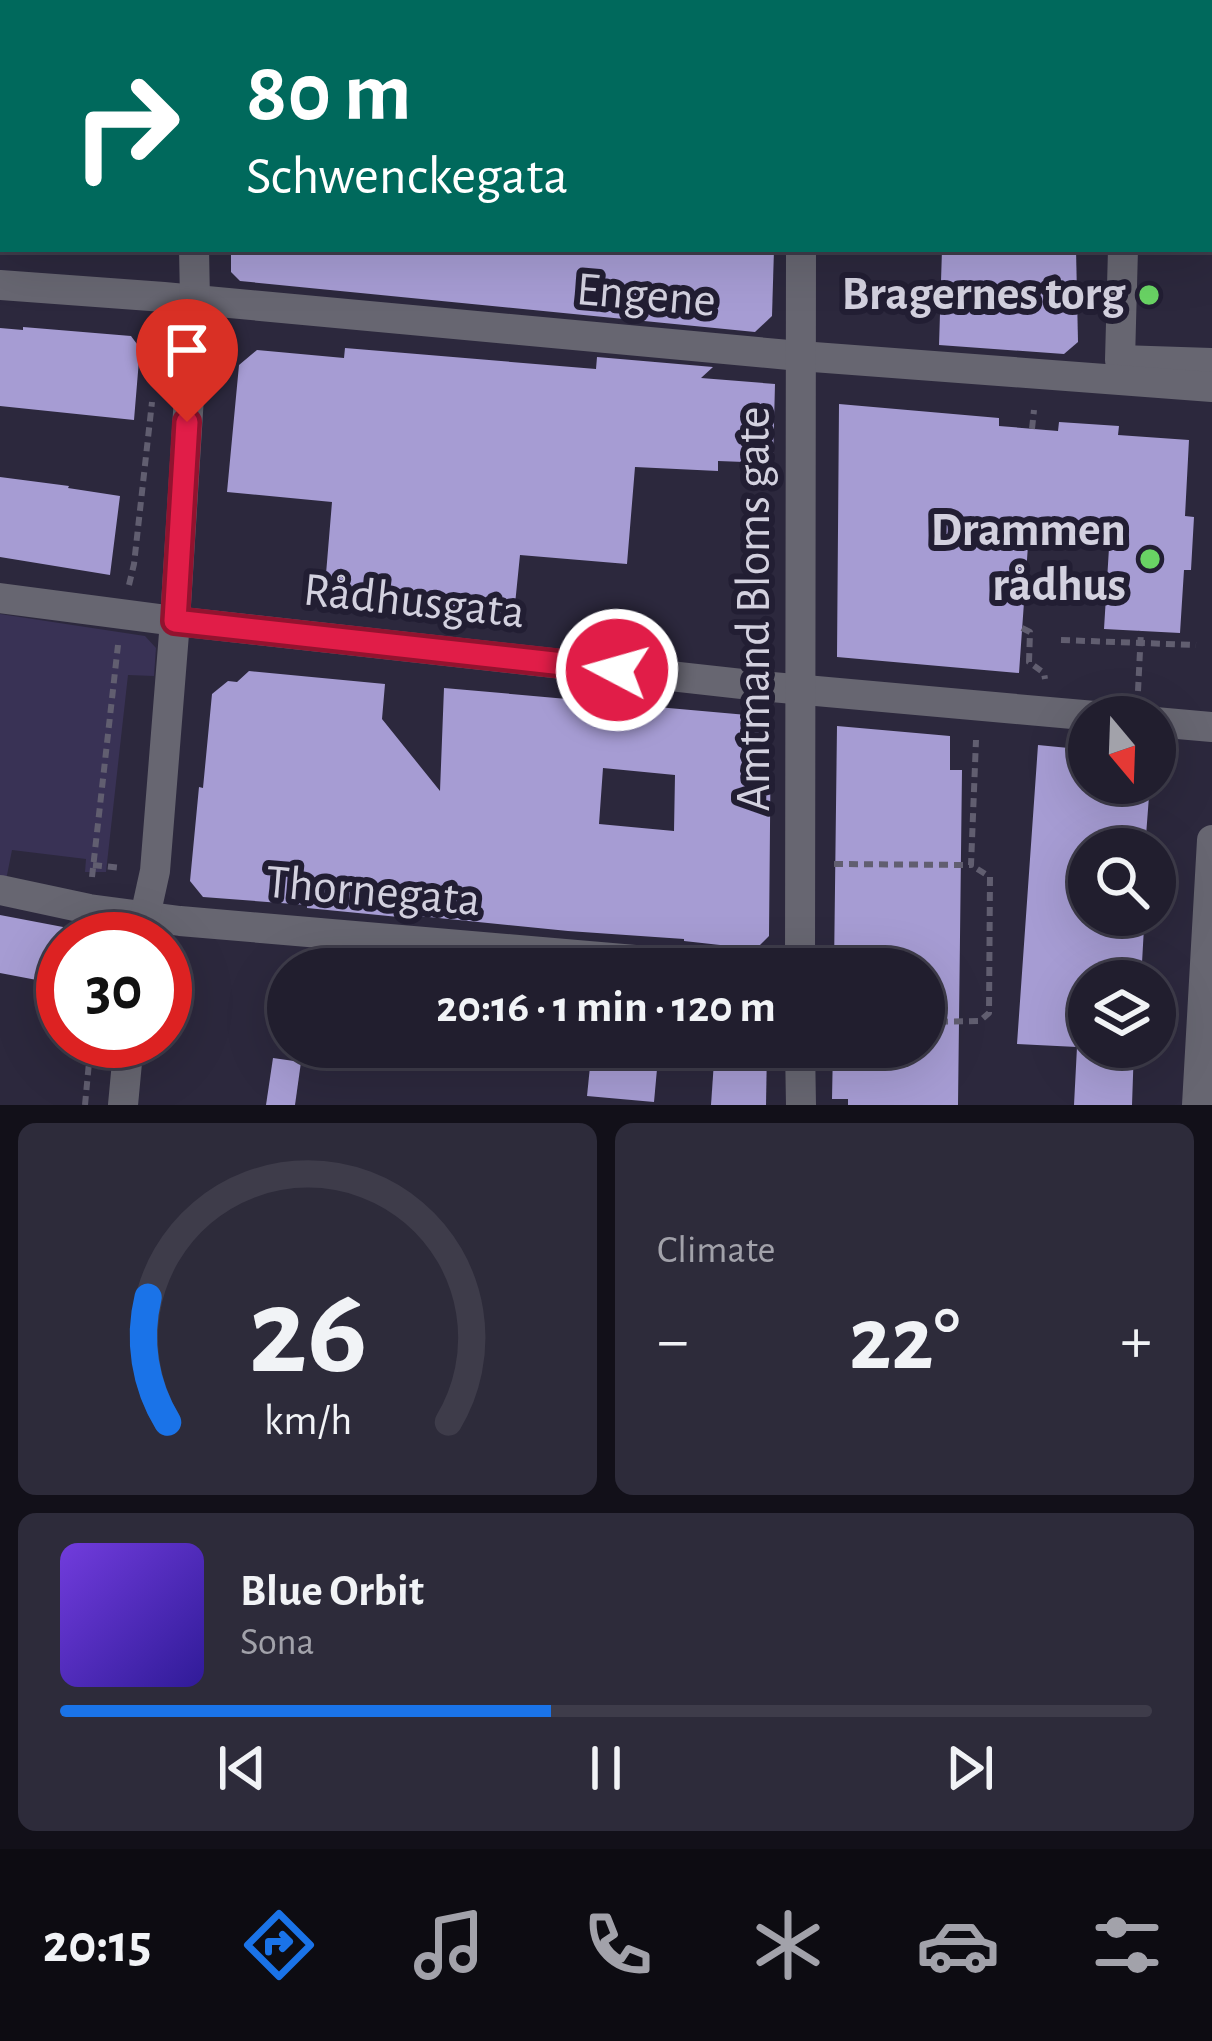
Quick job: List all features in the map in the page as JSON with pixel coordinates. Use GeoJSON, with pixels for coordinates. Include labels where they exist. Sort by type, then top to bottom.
{"type":"FeatureCollection","features":[{"type":"Feature","properties":{"kind":"street"},"geometry":{"type":"LineString","coordinates":[[147,912],[155,871],[175,621],[194,252]]}},
{"type":"Feature","properties":{"kind":"street","name":"Amtmand Bloms gate"},"geometry":{"type":"LineString","coordinates":[[800,948],[801,252]]}},
{"type":"Feature","properties":{"kind":"street"},"geometry":{"type":"LineString","coordinates":[[1123,252],[1120,360],[1212,362]]}},
{"type":"Feature","properties":{"kind":"street","name":"Engene"},"geometry":{"type":"LineString","coordinates":[[0,285],[800,356],[1212,386]]}},
{"type":"Feature","properties":{"kind":"street","name":"Rådhusgata"},"geometry":{"type":"LineString","coordinates":[[0,598],[799,690],[1068,714]]}},
{"type":"Feature","properties":{"kind":"street"},"geometry":{"type":"LineString","coordinates":[[1176,724],[1212,727]]}},
{"type":"Feature","properties":{"kind":"street"},"geometry":{"type":"LineString","coordinates":[[1197,1105],[1212,840]]}},
{"type":"Feature","properties":{"kind":"street","name":"Thornegata"},"geometry":{"type":"LineString","coordinates":[[0,890],[97,912]]}},
{"type":"Feature","properties":{"kind":"street","name":"Thornegata"},"geometry":{"type":"LineString","coordinates":[[192,931],[435,948]]}},
{"type":"Feature","properties":{"kind":"street"},"geometry":{"type":"LineString","coordinates":[[123,1105],[126,1068]]}},
{"type":"Feature","properties":{"kind":"street"},"geometry":{"type":"LineString","coordinates":[[800,1068],[801,1105]]}},
{"type":"Feature","properties":{"kind":"path"},"geometry":{"type":"LineString","coordinates":[[1032,429],[1034,410]]}},
{"type":"Feature","properties":{"kind":"path"},"geometry":{"type":"LineString","coordinates":[[1022,628],[1030,632],[1029,662]]}},
{"type":"Feature","properties":{"kind":"path"},"geometry":{"type":"LineString","coordinates":[[1138,691],[1141,631]]}},
{"type":"Feature","properties":{"kind":"path"},"geometry":{"type":"LineString","coordinates":[[1061,640],[1196,645]]}},
{"type":"Feature","properties":{"kind":"path"},"geometry":{"type":"LineString","coordinates":[[971,865],[976,743]]}},
{"type":"Feature","properties":{"kind":"path"},"geometry":{"type":"LineString","coordinates":[[800,864],[971,865],[990,877],[989,1013],[980,1021],[945,1022]]}},
{"type":"Feature","properties":{"kind":"path"},"geometry":{"type":"LineString","coordinates":[[86,1105],[89,1068]]}},
{"type":"Feature","properties":{"kind":"shaded area"},"geometry":{"type":"Polygon","coordinates":[[[0,614],[145,636],[156,648],[154,676],[128,675],[106,872],[85,872],[86,859],[12,850],[5,885],[0,884],[0,614]]]}},
{"type":"Feature","properties":{"kind":"building"},"geometry":{"type":"Polygon","coordinates":[[[231,252],[774,252],[772,316],[755,332],[240,281],[231,272],[231,252]]]}},
{"type":"Feature","properties":{"kind":"building"},"geometry":{"type":"Polygon","coordinates":[[[942,252],[1076,252],[1078,342],[1064,354],[939,345],[942,252]]]}},
{"type":"Feature","properties":{"kind":"building"},"geometry":{"type":"Polygon","coordinates":[[[0,328],[131,336],[140,348],[134,420],[0,406],[0,328]]]}},
{"type":"Feature","properties":{"kind":"building"},"geometry":{"type":"Polygon","coordinates":[[[345,348],[596,369],[597,357],[713,367],[701,378],[775,384],[773,463],[718,461],[718,471],[635,467],[627,564],[520,555],[513,624],[339,609],[339,599],[324,598],[332,502],[227,492],[239,365],[257,350],[344,358],[345,348]]]}},
{"type":"Feature","properties":{"kind":"building"},"geometry":{"type":"Polygon","coordinates":[[[839,404],[999,418],[999,426],[1058,431],[1059,422],[1119,426],[1118,435],[1189,440],[1185,516],[1194,517],[1180,633],[1104,629],[1109,548],[1097,538],[1098,522],[1030,517],[1019,673],[837,657],[839,404]]]}},
{"type":"Feature","properties":{"kind":"building"},"geometry":{"type":"Polygon","coordinates":[[[0,477],[120,496],[110,575],[0,557],[0,477]]]}},
{"type":"Feature","properties":{"kind":"building"},"geometry":{"type":"Polygon","coordinates":[[[249,671],[385,684],[382,719],[440,791],[444,688],[771,717],[769,936],[757,948],[747,948],[203,897],[190,881],[199,787],[203,788],[212,694],[228,681],[237,682],[249,671]],[[603,768],[599,824],[674,831],[675,775],[603,768]]]}},
{"type":"Feature","properties":{"kind":"building"},"geometry":{"type":"Polygon","coordinates":[[[837,726],[950,736],[950,770],[962,770],[958,1105],[848,1105],[848,1099],[832,1099],[833,1068],[945,1068],[945,948],[834,948],[837,726]]]}},
{"type":"Feature","properties":{"kind":"building"},"geometry":{"type":"Polygon","coordinates":[[[1038,745],[1068,748],[1068,804],[1148,804],[1147,828],[1068,828],[1068,936],[1144,936],[1142,960],[1068,960],[1068,1047],[1017,1044],[1038,745]]]}},
{"type":"Feature","properties":{"kind":"building"},"geometry":{"type":"Polygon","coordinates":[[[0,915],[36,922],[36,980],[0,973],[0,915]]]}},
{"type":"Feature","properties":{"kind":"building"},"geometry":{"type":"Polygon","coordinates":[[[272,1068],[300,1068],[295,1105],[266,1105],[272,1068]]]}},
{"type":"Feature","properties":{"kind":"building"},"geometry":{"type":"Polygon","coordinates":[[[590,1068],[657,1068],[654,1102],[587,1096],[590,1068]]]}},
{"type":"Feature","properties":{"kind":"building"},"geometry":{"type":"Polygon","coordinates":[[[714,1068],[767,1068],[766,1105],[711,1105],[714,1068]]]}},
{"type":"Feature","properties":{"kind":"building"},"geometry":{"type":"Polygon","coordinates":[[[1076,1068],[1133,1068],[1132,1105],[1074,1105],[1076,1068]]]}},
{"type":"Feature","properties":{"kind":"place","name":"Bragernes torg"},"geometry":{"type":"Point","coordinates":[1149,295]}},
{"type":"Feature","properties":{"kind":"place","name":"Drammen rådhus"},"geometry":{"type":"Point","coordinates":[1150,559]}},
{"type":"Feature","properties":{"kind":"route"},"geometry":{"type":"LineString","coordinates":[[187,422],[175,621],[617,670]]}}]}
